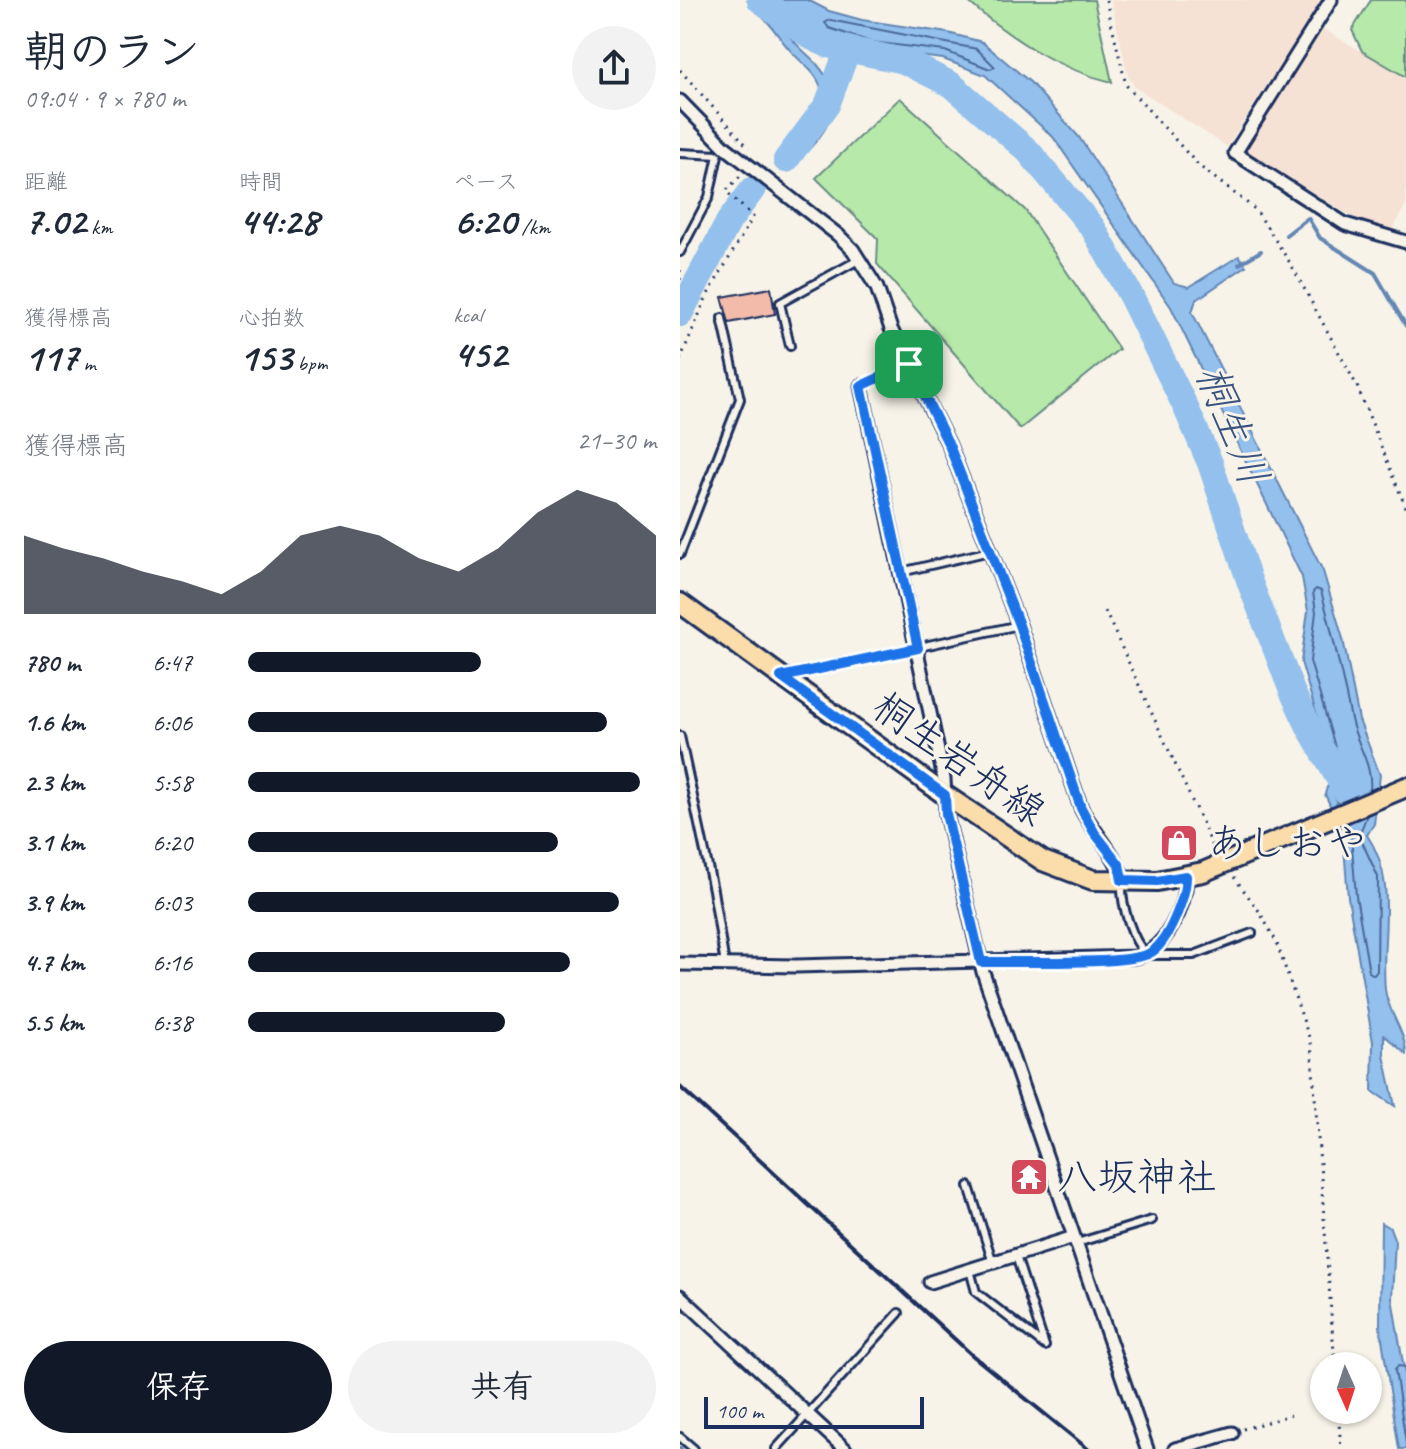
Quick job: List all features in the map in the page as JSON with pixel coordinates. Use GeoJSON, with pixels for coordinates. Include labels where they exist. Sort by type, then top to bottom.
{"type":"FeatureCollection","features":[{"type":"Feature","properties":{"kind":"main road","name":"桐生岩舟線"},"geometry":{"type":"LineString","coordinates":[[680,603],[945,795],[1051,865],[1093,880],[1157,881],[1186,876],[1222,865],[1406,787]]}},
{"type":"Feature","properties":{"kind":"street"},"geometry":{"type":"LineString","coordinates":[[1331,0],[1235,153],[1345,224],[1406,242]]}},
{"type":"Feature","properties":{"kind":"street"},"geometry":{"type":"LineString","coordinates":[[680,101],[722,151],[803,206],[846,242],[877,288],[891,329],[949,445],[1019,625],[1081,808],[1099,839],[1119,864],[1122,880]]}},
{"type":"Feature","properties":{"kind":"street"},"geometry":{"type":"LineString","coordinates":[[861,386],[918,648],[946,814],[981,962],[1147,1449]]}},
{"type":"Feature","properties":{"kind":"street"},"geometry":{"type":"LineString","coordinates":[[680,964],[1110,960],[1147,955],[1161,942],[1176,915],[1184,896],[1186,876]]}},
{"type":"Feature","properties":{"kind":"street"},"geometry":{"type":"LineString","coordinates":[[930,1282],[1075,1240]]}},
{"type":"Feature","properties":{"kind":"street"},"geometry":{"type":"LineString","coordinates":[[680,1296],[845,1449]]}},
{"type":"Feature","properties":{"kind":"street"},"geometry":{"type":"LineString","coordinates":[[1175,1449],[1232,1433]]}},
{"type":"Feature","properties":{"kind":"lane"},"geometry":{"type":"LineString","coordinates":[[680,153],[722,151],[709,197],[680,252]]}},
{"type":"Feature","properties":{"kind":"lane"},"geometry":{"type":"LineString","coordinates":[[790,346],[780,303],[860,259]]}},
{"type":"Feature","properties":{"kind":"lane"},"geometry":{"type":"LineString","coordinates":[[680,554],[740,399],[722,318]]}},
{"type":"Feature","properties":{"kind":"lane"},"geometry":{"type":"LineString","coordinates":[[901,572],[990,551]]}},
{"type":"Feature","properties":{"kind":"lane"},"geometry":{"type":"LineString","coordinates":[[781,677],[1019,625]]}},
{"type":"Feature","properties":{"kind":"lane"},"geometry":{"type":"LineString","coordinates":[[680,736],[713,890],[725,965]]}},
{"type":"Feature","properties":{"kind":"lane"},"geometry":{"type":"LineString","coordinates":[[1122,880],[1123,900],[1140,948],[1147,955],[1194,955],[1252,933]]}},
{"type":"Feature","properties":{"kind":"lane"},"geometry":{"type":"LineString","coordinates":[[969,1186],[993,1263]]}},
{"type":"Feature","properties":{"kind":"lane"},"geometry":{"type":"LineString","coordinates":[[1075,1240],[1152,1220]]}},
{"type":"Feature","properties":{"kind":"lane"},"geometry":{"type":"LineString","coordinates":[[970,1270],[976,1292],[1045,1346],[1016,1256]]}},
{"type":"Feature","properties":{"kind":"lane"},"geometry":{"type":"LineString","coordinates":[[776,1449],[899,1313]]}},
{"type":"Feature","properties":{"kind":"lane"},"geometry":{"type":"LineString","coordinates":[[680,1437],[694,1449]]}},
{"type":"Feature","properties":{"kind":"path"},"geometry":{"type":"LineString","coordinates":[[1106,0],[1126,85],[1198,165],[1256,210],[1318,311],[1357,386],[1406,508]]}},
{"type":"Feature","properties":{"kind":"path"},"geometry":{"type":"LineString","coordinates":[[680,70],[749,148]]}},
{"type":"Feature","properties":{"kind":"path"},"geometry":{"type":"LineString","coordinates":[[680,360],[707,296],[753,217],[735,196],[726,191],[740,176],[722,151]]}},
{"type":"Feature","properties":{"kind":"path"},"geometry":{"type":"LineString","coordinates":[[680,270],[680,282]]}},
{"type":"Feature","properties":{"kind":"path"},"geometry":{"type":"LineString","coordinates":[[861,386],[909,364]]}},
{"type":"Feature","properties":{"kind":"path"},"geometry":{"type":"LineString","coordinates":[[1105,611],[1222,865],[1259,911],[1276,941],[1311,1043],[1334,1352]]}},
{"type":"Feature","properties":{"kind":"path"},"geometry":{"type":"LineString","coordinates":[[1232,1433],[1291,1415]]}},
{"type":"Feature","properties":{"kind":"path"},"geometry":{"type":"LineString","coordinates":[[1339,1424],[1341,1449]]}},
{"type":"Feature","properties":{"kind":"shaded area"},"geometry":{"type":"Polygon","coordinates":[[[1111,0],[1322,0],[1227,147],[1135,87],[1128,76],[1111,0]]]}},
{"type":"Feature","properties":{"kind":"shaded area"},"geometry":{"type":"Polygon","coordinates":[[[1321,28],[1406,77],[1406,205],[1391,231],[1359,221],[1247,152],[1246,146],[1321,28]]]}},
{"type":"Feature","properties":{"kind":"green space"},"geometry":{"type":"Polygon","coordinates":[[[966,0],[1094,0],[1112,82],[1072,69],[1034,50],[966,0]]]}},
{"type":"Feature","properties":{"kind":"green space"},"geometry":{"type":"Polygon","coordinates":[[[1371,0],[1406,0],[1406,77],[1362,51],[1352,30],[1371,0]]]}},
{"type":"Feature","properties":{"kind":"green space"},"geometry":{"type":"Polygon","coordinates":[[[900,98],[1025,210],[1119,349],[1020,429],[877,264],[878,239],[816,178],[900,98]]]}},
{"type":"Feature","properties":{"kind":"water"},"geometry":{"type":"Polygon","coordinates":[[[748,0],[808,0],[829,11],[862,20],[948,33],[982,42],[1030,82],[1079,137],[1174,283],[1189,287],[1239,256],[1246,266],[1196,300],[1192,312],[1323,571],[1343,639],[1359,720],[1380,775],[1374,824],[1367,835],[1383,872],[1386,997],[1403,1038],[1406,1054],[1384,1035],[1384,1055],[1395,1106],[1372,1091],[1373,1042],[1348,897],[1343,835],[1325,794],[1327,787],[1336,780],[1301,662],[1308,611],[1302,577],[1171,307],[1053,137],[985,75],[943,59],[869,50],[826,35],[780,9],[783,25],[790,37],[825,75],[834,103],[825,129],[792,167],[779,154],[813,119],[822,98],[821,87],[812,72],[748,0]]]}},
{"type":"Feature","properties":{"kind":"water"},"geometry":{"type":"Polygon","coordinates":[[[1381,1223],[1390,1228],[1395,1241],[1392,1298],[1406,1381],[1406,1449],[1399,1449],[1380,1326],[1381,1223]]]}},
{"type":"Feature","properties":{"kind":"building"},"geometry":{"type":"Polygon","coordinates":[[[771,288],[775,314],[729,323],[722,297],[771,288]]]}},
{"type":"Feature","properties":{"kind":"waterway","name":"桐生川"},"geometry":{"type":"LineString","coordinates":[[760,0],[813,38],[828,45],[904,61],[952,85],[1028,151],[1093,228],[1132,298],[1186,408],[1210,463],[1250,583],[1292,691],[1351,800]]}},
{"type":"Feature","properties":{"kind":"waterway"},"geometry":{"type":"LineString","coordinates":[[786,160],[827,105],[848,49]]}},
{"type":"Feature","properties":{"kind":"waterway"},"geometry":{"type":"LineString","coordinates":[[680,314],[729,221],[753,189]]}},
{"type":"Feature","properties":{"kind":"waterway"},"geometry":{"type":"LineString","coordinates":[[1286,235],[1308,218],[1320,238],[1375,273],[1406,326]]}},
{"type":"Feature","properties":{"kind":"waterway"},"geometry":{"type":"LineString","coordinates":[[1239,264],[1261,251]]}},
{"type":"Feature","properties":{"kind":"railway"},"geometry":{"type":"LineString","coordinates":[[680,1087],[972,1355],[1088,1449]]}},
{"type":"Feature","properties":{"kind":"place","name":"あしおや"},"geometry":{"type":"Point","coordinates":[1179,843]}},
{"type":"Feature","properties":{"kind":"place","name":"八坂神社"},"geometry":{"type":"Point","coordinates":[1029,1177]}},
{"type":"Feature","properties":{"kind":"route"},"geometry":{"type":"LineString","coordinates":[[909,364],[949,445],[1019,625],[1088,822],[1122,869],[1122,880],[1157,881],[1186,876],[1186,890],[1176,915],[1161,942],[1147,955],[1110,960],[981,962],[946,814],[945,795],[781,677],[918,648],[861,386],[909,364]]}}]}
